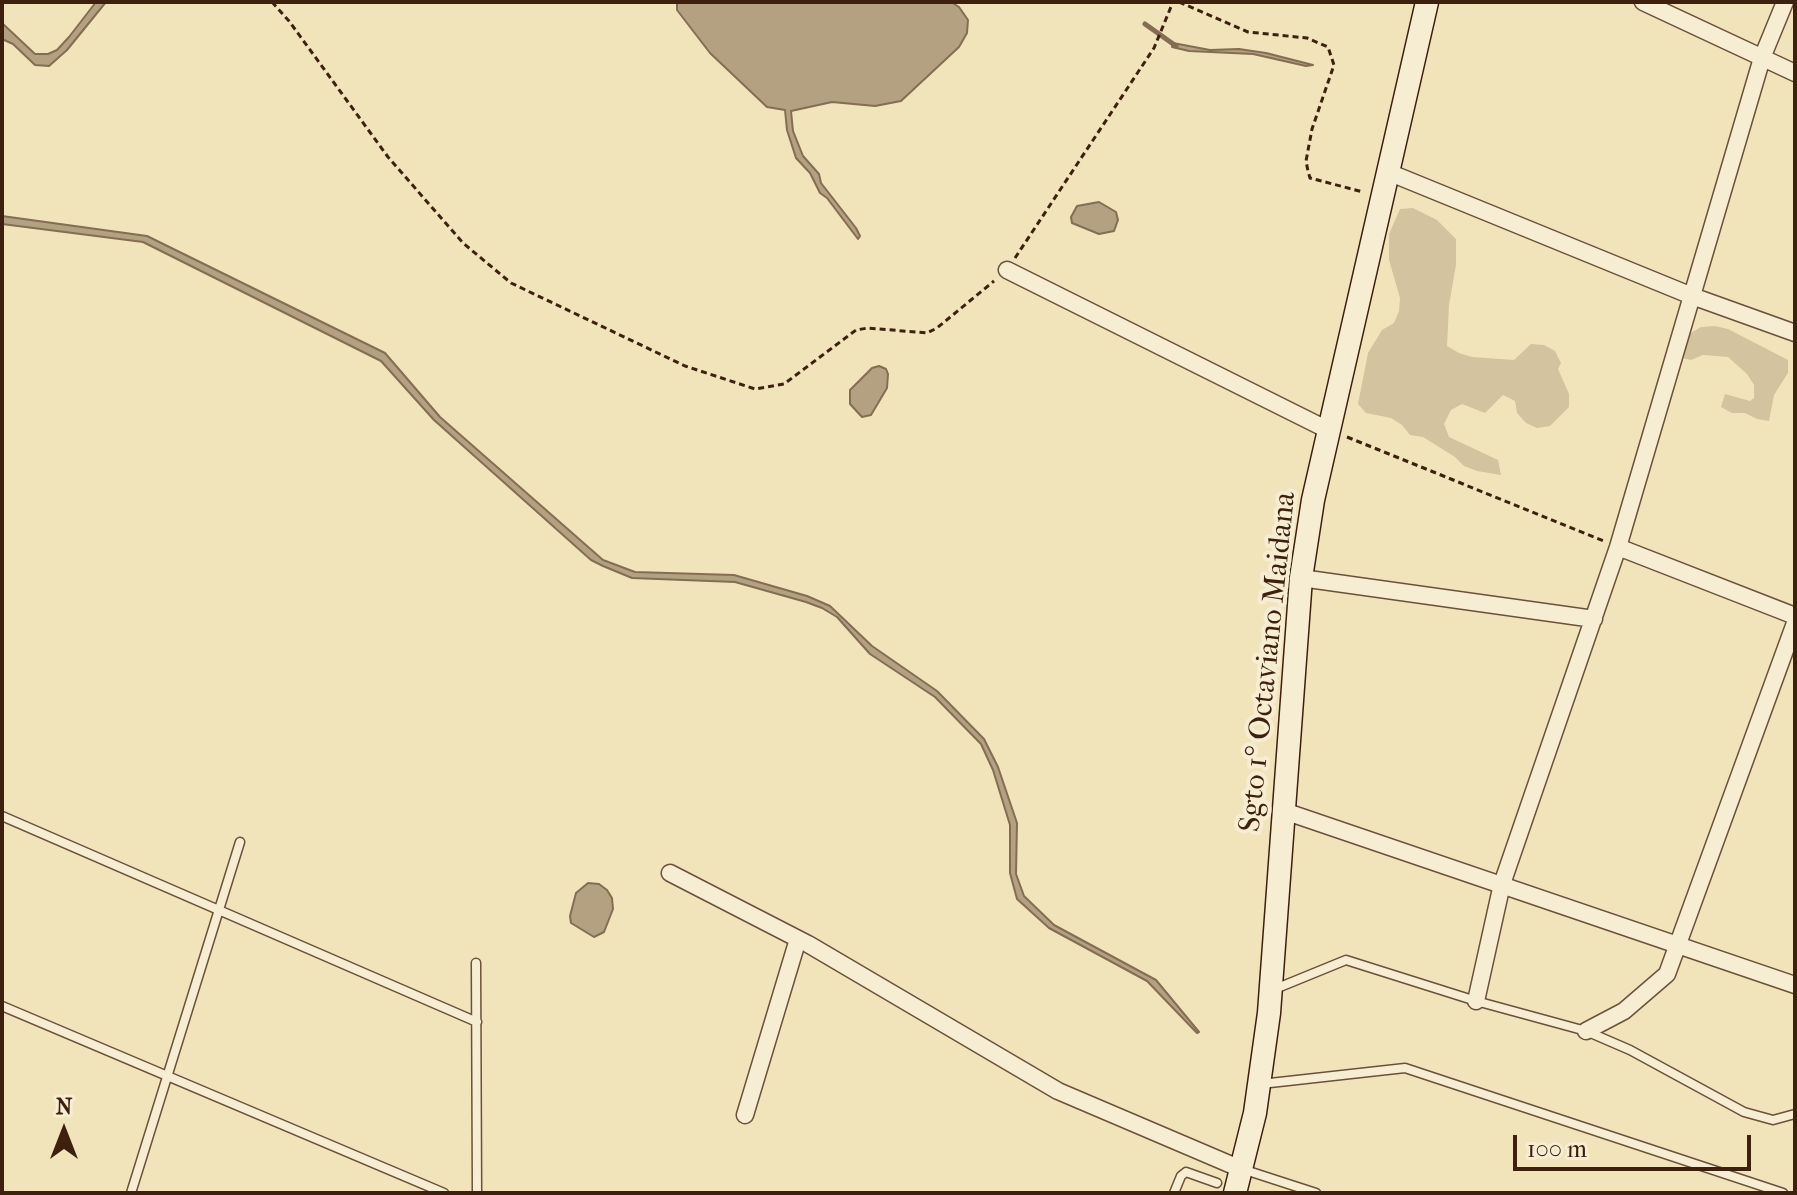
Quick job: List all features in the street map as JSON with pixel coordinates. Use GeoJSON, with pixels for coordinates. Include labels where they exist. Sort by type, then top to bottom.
{"type":"FeatureCollection","features":[{"type":"Feature","properties":{"kind":"main road","name":"Sgto 1° Octaviano Maidana"},"geometry":{"type":"LineString","coordinates":[[1228,1185],[1259,1084],[1271,990],[1301,578],[1313,500],[1427,2]]}},
{"type":"Feature","properties":{"kind":"street"},"geometry":{"type":"LineString","coordinates":[[1643,2],[1795,73]]}},
{"type":"Feature","properties":{"kind":"street"},"geometry":{"type":"LineString","coordinates":[[1476,1001],[1502,884],[1618,547],[1762,58],[1785,2]]}},
{"type":"Feature","properties":{"kind":"street"},"geometry":{"type":"LineString","coordinates":[[1388,172],[1692,296],[1795,333]]}},
{"type":"Feature","properties":{"kind":"street"},"geometry":{"type":"LineString","coordinates":[[1007,270],[1328,430]]}},
{"type":"Feature","properties":{"kind":"street"},"geometry":{"type":"LineString","coordinates":[[1618,547],[1795,616]]}},
{"type":"Feature","properties":{"kind":"street"},"geometry":{"type":"LineString","coordinates":[[1301,578],[1594,619]]}},
{"type":"Feature","properties":{"kind":"street"},"geometry":{"type":"LineString","coordinates":[[1586,1031],[1624,1011],[1667,974],[1795,623]]}},
{"type":"Feature","properties":{"kind":"street"},"geometry":{"type":"LineString","coordinates":[[1284,811],[1795,985]]}},
{"type":"Feature","properties":{"kind":"street"},"geometry":{"type":"LineString","coordinates":[[670,873],[798,939],[1058,1091],[1228,1185]]}},
{"type":"Feature","properties":{"kind":"street"},"geometry":{"type":"LineString","coordinates":[[745,1115],[798,939]]}},
{"type":"Feature","properties":{"kind":"lane"},"geometry":{"type":"LineString","coordinates":[[2,816],[477,1022]]}},
{"type":"Feature","properties":{"kind":"lane"},"geometry":{"type":"LineString","coordinates":[[131,1193],[240,842]]}},
{"type":"Feature","properties":{"kind":"lane"},"geometry":{"type":"LineString","coordinates":[[1271,990],[1346,960],[1476,1001],[1586,1031],[1630,1050],[1744,1112],[1773,1120],[1795,1114]]}},
{"type":"Feature","properties":{"kind":"lane"},"geometry":{"type":"LineString","coordinates":[[476,963],[477,1193]]}},
{"type":"Feature","properties":{"kind":"lane"},"geometry":{"type":"LineString","coordinates":[[2,1006],[444,1193]]}},
{"type":"Feature","properties":{"kind":"lane"},"geometry":{"type":"LineString","coordinates":[[1259,1084],[1405,1068],[1783,1193]]}},
{"type":"Feature","properties":{"kind":"lane"},"geometry":{"type":"LineString","coordinates":[[1174,1193],[1186,1172],[1228,1185],[1316,1193]]}},
{"type":"Feature","properties":{"kind":"path"},"geometry":{"type":"LineString","coordinates":[[272,2],[388,157],[463,243],[511,283],[685,366],[755,389],[784,384],[856,330],[868,328],[927,333],[1007,270],[1154,48],[1173,2]]}},
{"type":"Feature","properties":{"kind":"path"},"geometry":{"type":"LineString","coordinates":[[1179,2],[1248,32],[1307,38],[1328,47],[1334,65],[1312,129],[1306,161],[1310,178],[1382,198]]}},
{"type":"Feature","properties":{"kind":"path"},"geometry":{"type":"LineString","coordinates":[[1328,430],[1618,547]]}},
{"type":"Feature","properties":{"kind":"shaded area"},"geometry":{"type":"Polygon","coordinates":[[[96,2],[106,2],[67,50],[49,66],[35,65],[13,44],[2,39],[2,23],[35,54],[48,54],[57,50],[69,37],[96,2]]]}},
{"type":"Feature","properties":{"kind":"shaded area"},"geometry":{"type":"Polygon","coordinates":[[[677,2],[951,2],[959,7],[968,20],[967,33],[959,47],[901,101],[875,106],[832,102],[791,111],[793,131],[803,156],[856,228],[860,236],[858,239],[796,158],[787,130],[785,110],[767,107],[710,53],[677,10],[677,2]]]}},
{"type":"Feature","properties":{"kind":"shaded area"},"geometry":{"type":"Polygon","coordinates":[[[1173,43],[1210,50],[1239,49],[1266,53],[1313,65],[1253,54],[1189,51],[1172,47],[1173,43]]]}},
{"type":"Feature","properties":{"kind":"shaded area"},"geometry":{"type":"Polygon","coordinates":[[[1099,202],[1116,212],[1118,220],[1114,231],[1099,234],[1072,223],[1071,217],[1077,206],[1099,202]]]}},
{"type":"Feature","properties":{"kind":"shaded area"},"geometry":{"type":"Polygon","coordinates":[[[1413,208],[1437,220],[1456,239],[1447,346],[1472,357],[1514,360],[1531,344],[1544,345],[1555,351],[1561,363],[1558,369],[1569,394],[1569,407],[1550,426],[1537,428],[1526,423],[1517,413],[1515,401],[1503,395],[1485,413],[1462,404],[1451,410],[1444,424],[1449,437],[1498,460],[1501,475],[1464,466],[1423,437],[1410,435],[1391,418],[1366,413],[1358,404],[1368,353],[1382,330],[1394,323],[1399,311],[1400,298],[1389,260],[1389,234],[1400,209],[1413,208]]]}},
{"type":"Feature","properties":{"kind":"shaded area"},"geometry":{"type":"Polygon","coordinates":[[[2,216],[147,236],[385,353],[440,417],[603,560],[635,572],[734,575],[807,596],[830,606],[872,646],[937,691],[984,739],[998,767],[1017,823],[1016,874],[1024,896],[1054,925],[1156,980],[1199,1032],[1147,981],[1049,928],[1017,899],[1010,873],[1010,825],[993,770],[981,744],[935,697],[870,654],[837,617],[806,602],[735,582],[632,578],[603,566],[591,560],[434,420],[381,361],[143,242],[2,224],[2,216]]]}},
{"type":"Feature","properties":{"kind":"shaded area"},"geometry":{"type":"Polygon","coordinates":[[[1701,327],[1728,329],[1788,360],[1788,373],[1774,395],[1769,421],[1745,413],[1732,413],[1721,407],[1725,394],[1750,401],[1754,398],[1754,385],[1728,357],[1703,355],[1691,360],[1678,357],[1680,344],[1689,334],[1701,327]]]}},
{"type":"Feature","properties":{"kind":"shaded area"},"geometry":{"type":"Polygon","coordinates":[[[879,366],[886,369],[888,374],[887,388],[871,415],[862,417],[850,404],[850,390],[872,368],[879,366]]]}},
{"type":"Feature","properties":{"kind":"shaded area"},"geometry":{"type":"Polygon","coordinates":[[[588,883],[599,884],[612,898],[613,909],[604,932],[594,937],[571,923],[570,916],[576,893],[588,883]]]}},
{"type":"Feature","properties":{"kind":"waterway"},"geometry":{"type":"LineString","coordinates":[[1145,24],[1176,46]]}}]}
